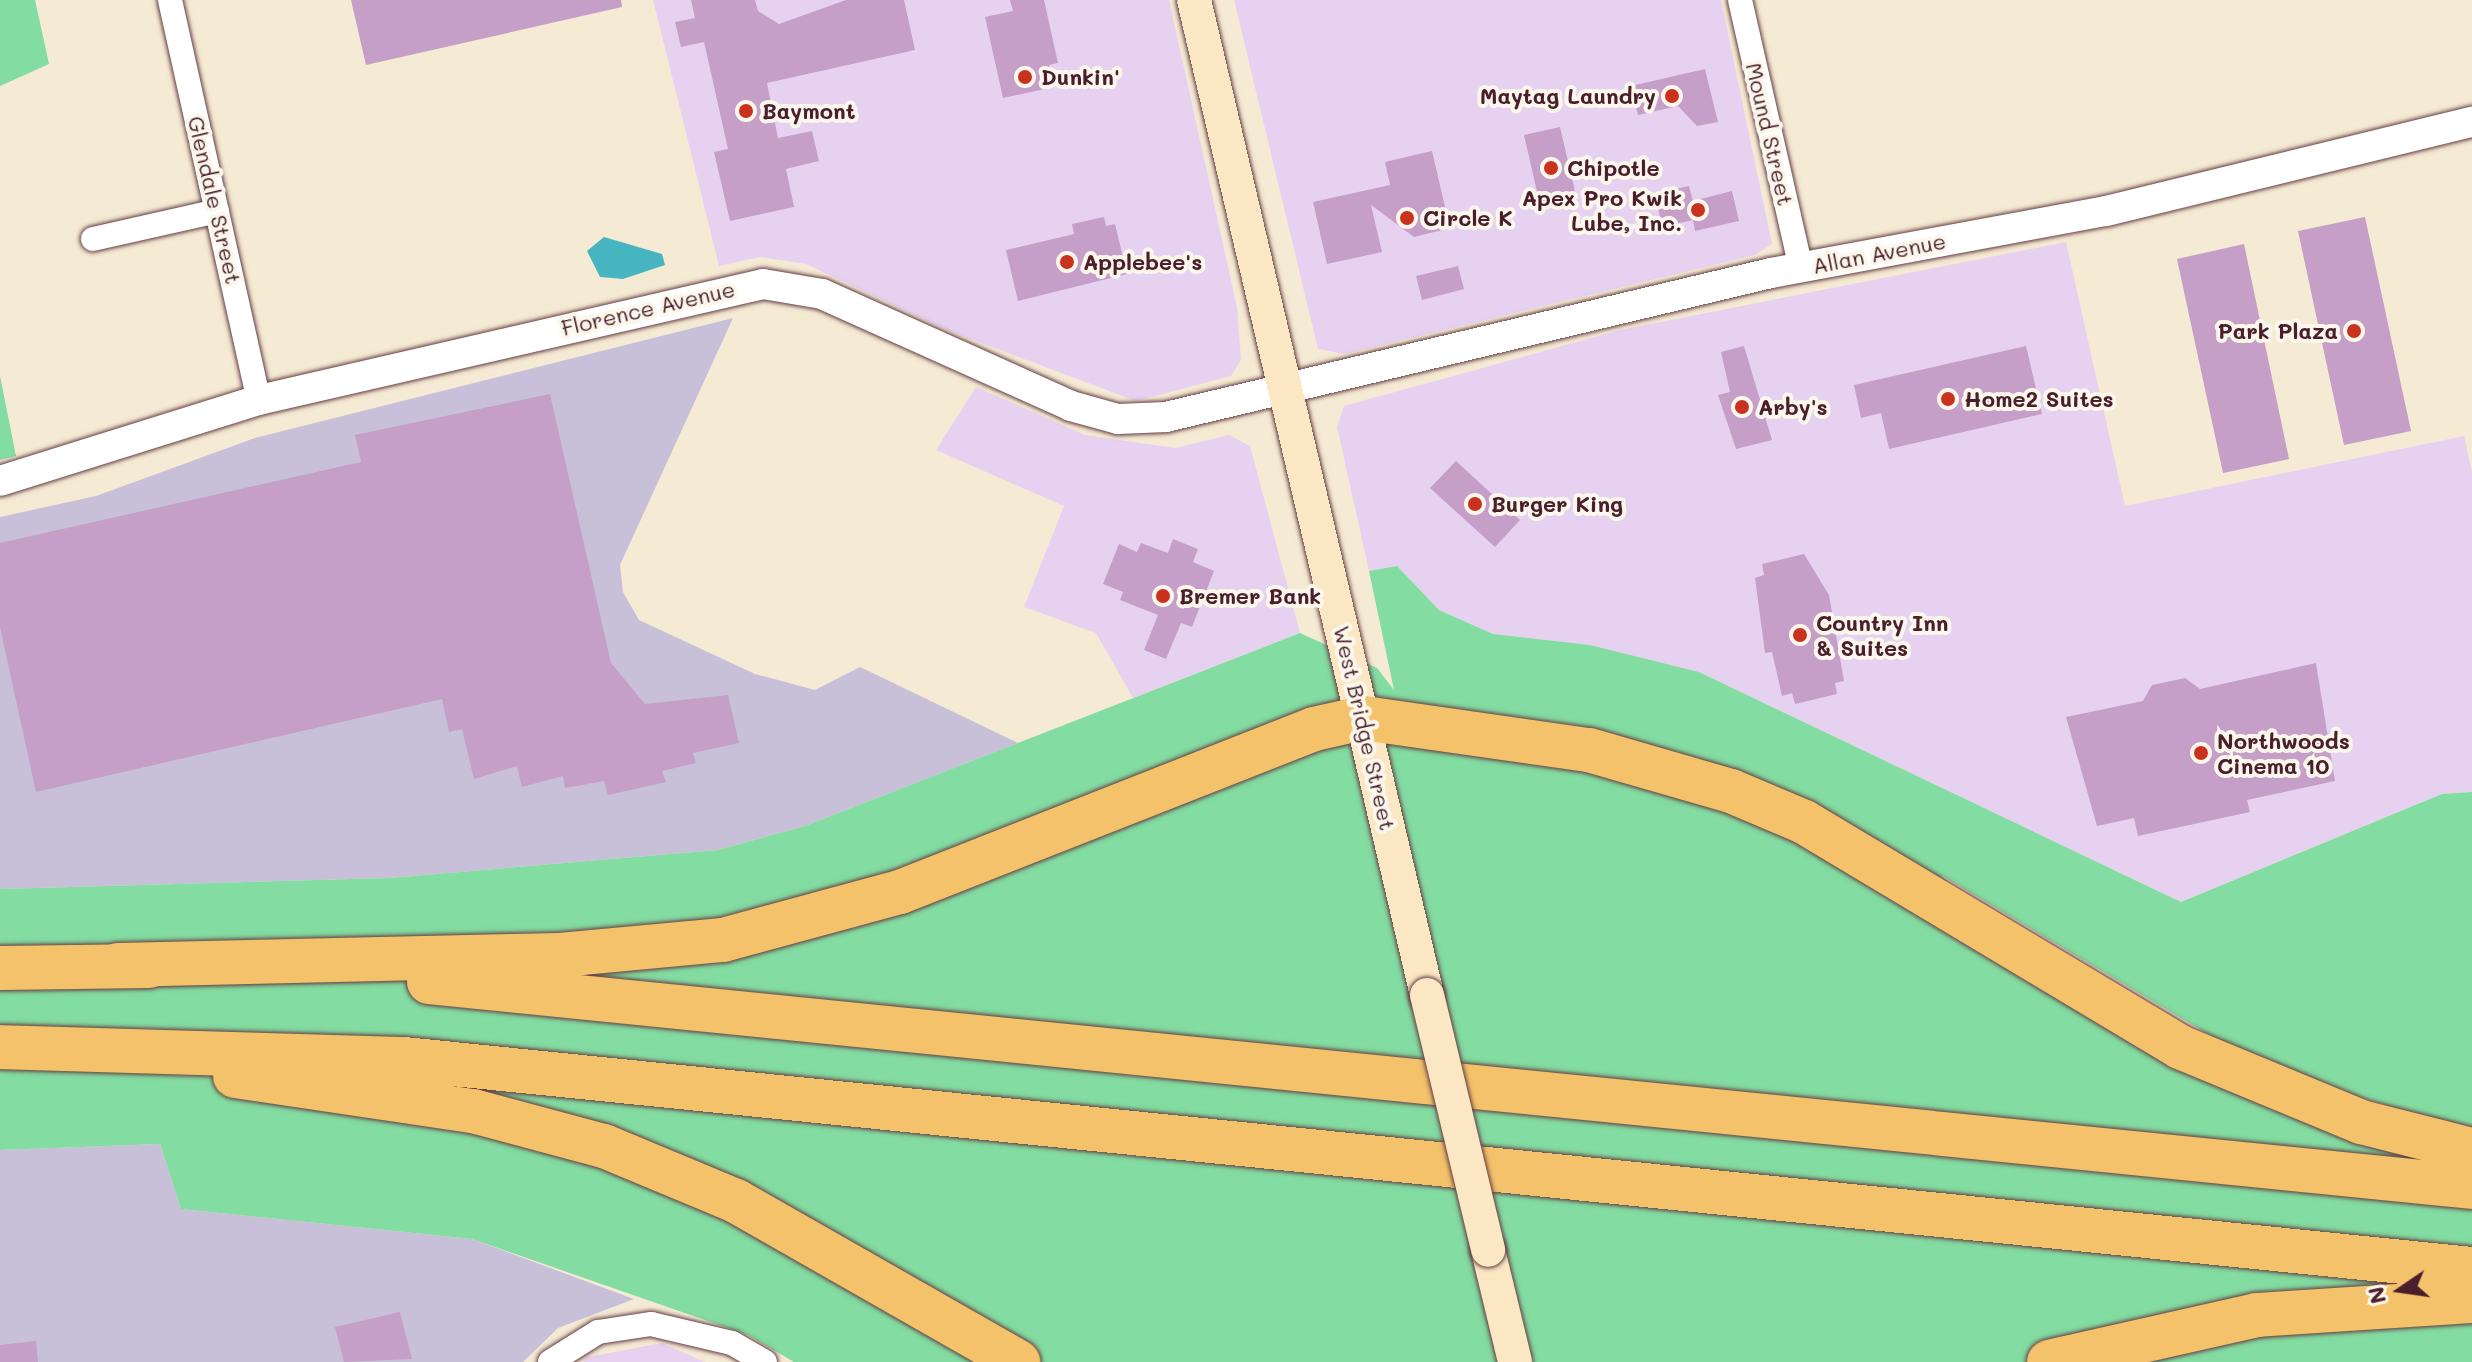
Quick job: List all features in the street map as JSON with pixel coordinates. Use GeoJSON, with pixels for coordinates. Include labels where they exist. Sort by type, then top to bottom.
{"type":"FeatureCollection","features":[{"type":"Feature","properties":{"kind":"highway"},"geometry":{"type":"LineString","coordinates":[[0,968],[560,955],[723,940],[886,897],[1314,729],[1363,718],[1589,750],[1731,791],[1804,822],[2180,1047],[2361,1122],[2472,1150]]}},
{"type":"Feature","properties":{"kind":"highway"},"geometry":{"type":"LineString","coordinates":[[118,965],[548,992],[2472,1187]]}},
{"type":"Feature","properties":{"kind":"highway"},"geometry":{"type":"LineString","coordinates":[[9,1047],[404,1059],[2472,1269]]}},
{"type":"Feature","properties":{"kind":"highway"},"geometry":{"type":"LineString","coordinates":[[9,1047],[380,1093],[592,1142],[736,1201],[1018,1362]]}},
{"type":"Feature","properties":{"kind":"highway"},"geometry":{"type":"LineString","coordinates":[[2049,1362],[2257,1315],[2472,1301]]}},
{"type":"Feature","properties":{"kind":"main road","name":"West Bridge Street"},"geometry":{"type":"LineString","coordinates":[[1194,0],[1515,1362]]}},
{"type":"Feature","properties":{"kind":"street","name":"Glendale Street"},"geometry":{"type":"LineString","coordinates":[[170,0],[259,400]]}},
{"type":"Feature","properties":{"kind":"street","name":"Mound Street"},"geometry":{"type":"LineString","coordinates":[[1740,0],[1801,268]]}},
{"type":"Feature","properties":{"kind":"street","name":"Allan Avenue"},"geometry":{"type":"LineString","coordinates":[[1287,390],[1801,268],[2106,211],[2472,122]]}},
{"type":"Feature","properties":{"kind":"street"},"geometry":{"type":"LineString","coordinates":[[93,239],[217,211]]}},
{"type":"Feature","properties":{"kind":"street","name":"Florence Avenue"},"geometry":{"type":"LineString","coordinates":[[0,481],[259,400],[763,284],[822,294],[1071,406],[1118,419],[1166,417],[1287,390]]}},
{"type":"Feature","properties":{"kind":"street"},"geometry":{"type":"LineString","coordinates":[[550,1362],[598,1332],[651,1324],[732,1343],[765,1362]]}},
{"type":"Feature","properties":{"kind":"shaded area"},"geometry":{"type":"Polygon","coordinates":[[[653,0],[1169,0],[1237,307],[1241,360],[1231,376],[1136,401],[947,330],[806,264],[760,257],[719,266],[653,0]]]}},
{"type":"Feature","properties":{"kind":"shaded area"},"geometry":{"type":"Polygon","coordinates":[[[1234,0],[1721,0],[1772,244],[1755,255],[1345,354],[1318,349],[1234,0]]]}},
{"type":"Feature","properties":{"kind":"shaded area"},"geometry":{"type":"Polygon","coordinates":[[[2066,242],[2125,506],[2464,436],[2472,472],[2472,792],[2442,794],[2181,902],[1699,672],[1590,645],[1493,634],[1439,610],[1397,566],[1369,571],[1337,427],[1344,406],[1620,330],[2066,242]]]}},
{"type":"Feature","properties":{"kind":"shaded area"},"geometry":{"type":"Polygon","coordinates":[[[733,318],[620,565],[623,592],[639,620],[755,674],[815,690],[860,667],[1018,743],[805,826],[718,850],[389,878],[0,889],[0,517],[96,496],[255,438],[733,318]]]}},
{"type":"Feature","properties":{"kind":"shaded area"},"geometry":{"type":"Polygon","coordinates":[[[976,387],[1085,435],[1175,448],[1229,435],[1250,446],[1300,633],[1133,698],[1096,633],[1024,607],[1064,506],[936,450],[976,387]]]}},
{"type":"Feature","properties":{"kind":"shaded area"},"geometry":{"type":"Polygon","coordinates":[[[160,1144],[181,1209],[472,1239],[634,1299],[558,1328],[523,1362],[0,1362],[0,1150],[160,1144]]]}},
{"type":"Feature","properties":{"kind":"shaded area"},"geometry":{"type":"Polygon","coordinates":[[[662,1343],[705,1362],[583,1362],[587,1357],[662,1343]]]}},
{"type":"Feature","properties":{"kind":"green space"},"geometry":{"type":"Polygon","coordinates":[[[0,0],[35,0],[49,64],[0,86],[0,0]]]}},
{"type":"Feature","properties":{"kind":"green space"},"geometry":{"type":"Polygon","coordinates":[[[0,376],[16,456],[0,460],[0,376]]]}},
{"type":"Feature","properties":{"kind":"green space"},"geometry":{"type":"Polygon","coordinates":[[[1397,566],[1439,610],[1493,634],[1590,645],[1699,672],[2181,902],[2442,794],[2472,792],[2472,1130],[2324,1087],[2230,1047],[1941,875],[1992,935],[2114,1010],[2472,1149],[2472,1362],[794,1362],[748,1335],[472,1239],[181,1209],[160,1144],[0,1150],[0,889],[389,878],[718,850],[805,826],[1300,633],[1377,668],[1394,690],[1369,571],[1397,566]]]}},
{"type":"Feature","properties":{"kind":"water"},"geometry":{"type":"Polygon","coordinates":[[[604,237],[662,254],[665,265],[623,279],[600,277],[587,251],[604,237]]]}},
{"type":"Feature","properties":{"kind":"building"},"geometry":{"type":"Polygon","coordinates":[[[351,0],[621,0],[622,7],[366,65],[351,0]]]}},
{"type":"Feature","properties":{"kind":"building","name":"Baymont"},"geometry":{"type":"Polygon","coordinates":[[[691,0],[755,0],[758,11],[779,24],[846,0],[904,0],[915,50],[767,83],[778,138],[812,131],[819,161],[786,169],[794,207],[730,221],[714,152],[728,149],[704,42],[681,47],[675,22],[695,18],[691,0]]]}},
{"type":"Feature","properties":{"kind":"building"},"geometry":{"type":"Polygon","coordinates":[[[1010,0],[1044,0],[1058,63],[1049,65],[1054,87],[1003,98],[985,17],[1013,11],[1010,0]]]}},
{"type":"Feature","properties":{"kind":"building","name":"Maytag Laundry"},"geometry":{"type":"Polygon","coordinates":[[[1705,69],[1718,122],[1697,126],[1678,106],[1638,115],[1631,86],[1705,69]]]}},
{"type":"Feature","properties":{"kind":"building","name":"Chipotle"},"geometry":{"type":"Polygon","coordinates":[[[1560,127],[1577,200],[1541,209],[1524,135],[1560,127]]]}},
{"type":"Feature","properties":{"kind":"building"},"geometry":{"type":"Polygon","coordinates":[[[1432,151],[1450,228],[1414,237],[1371,205],[1382,252],[1327,264],[1313,202],[1390,185],[1385,162],[1432,151]]]}},
{"type":"Feature","properties":{"kind":"building","name":"Apex Pro Kwik Lube, Inc."},"geometry":{"type":"Polygon","coordinates":[[[1689,186],[1693,201],[1732,191],[1739,221],[1695,231],[1693,220],[1662,227],[1655,194],[1689,186]]]}},
{"type":"Feature","properties":{"kind":"building","name":"Applebee's"},"geometry":{"type":"Polygon","coordinates":[[[1104,217],[1106,226],[1115,224],[1127,274],[1018,301],[1006,250],[1074,234],[1072,224],[1104,217]]]}},
{"type":"Feature","properties":{"kind":"building","name":"Park Plaza"},"geometry":{"type":"Polygon","coordinates":[[[2365,217],[2411,431],[2344,445],[2298,231],[2365,217]]]}},
{"type":"Feature","properties":{"kind":"building","name":"Park Plaza"},"geometry":{"type":"Polygon","coordinates":[[[2244,244],[2289,459],[2223,473],[2177,259],[2244,244]]]}},
{"type":"Feature","properties":{"kind":"building"},"geometry":{"type":"Polygon","coordinates":[[[1458,266],[1464,289],[1422,300],[1416,276],[1458,266]]]}},
{"type":"Feature","properties":{"kind":"building","name":"Arby's"},"geometry":{"type":"Polygon","coordinates":[[[1744,346],[1772,440],[1736,449],[1718,395],[1730,392],[1721,352],[1744,346]]]}},
{"type":"Feature","properties":{"kind":"building","name":"Home2 Suites"},"geometry":{"type":"Polygon","coordinates":[[[2026,346],[2042,414],[1889,449],[1881,413],[1861,418],[1854,385],[2026,346]]]}},
{"type":"Feature","properties":{"kind":"building"},"geometry":{"type":"Polygon","coordinates":[[[550,394],[611,663],[645,704],[728,695],[739,743],[693,753],[696,763],[662,771],[666,782],[608,795],[604,781],[565,788],[563,776],[522,787],[517,766],[474,779],[462,729],[449,732],[442,699],[36,792],[0,627],[0,543],[361,462],[355,435],[550,394]]]}},
{"type":"Feature","properties":{"kind":"building","name":"Burger King"},"geometry":{"type":"Polygon","coordinates":[[[1456,461],[1520,520],[1495,547],[1430,488],[1456,461]]]}},
{"type":"Feature","properties":{"kind":"building","name":"Bremer Bank"},"geometry":{"type":"Polygon","coordinates":[[[1173,539],[1198,549],[1193,562],[1214,571],[1192,627],[1181,623],[1166,659],[1144,650],[1158,615],[1120,600],[1123,592],[1103,584],[1119,544],[1137,552],[1141,543],[1168,553],[1173,539]]]}},
{"type":"Feature","properties":{"kind":"building","name":"Country Inn & Suites"},"geometry":{"type":"Polygon","coordinates":[[[1804,554],[1829,595],[1844,681],[1835,683],[1837,694],[1795,704],[1792,693],[1782,696],[1772,652],[1765,653],[1755,578],[1764,575],[1762,564],[1804,554]]]}},
{"type":"Feature","properties":{"kind":"building","name":"Northwoods Cinema 10"},"geometry":{"type":"Polygon","coordinates":[[[2316,663],[2335,781],[2247,800],[2250,812],[2138,836],[2134,818],[2097,826],[2066,717],[2143,701],[2152,685],[2185,678],[2200,689],[2316,663]]]}},
{"type":"Feature","properties":{"kind":"building"},"geometry":{"type":"Polygon","coordinates":[[[400,1312],[412,1359],[344,1362],[335,1327],[400,1312]]]}},
{"type":"Feature","properties":{"kind":"building"},"geometry":{"type":"Polygon","coordinates":[[[36,1341],[38,1362],[0,1362],[0,1345],[36,1341]]]}},
{"type":"Feature","properties":{"kind":"place","name":"Dunkin'"},"geometry":{"type":"Point","coordinates":[1025,77]}},
{"type":"Feature","properties":{"kind":"place","name":"Maytag Laundry"},"geometry":{"type":"Point","coordinates":[1672,96]}},
{"type":"Feature","properties":{"kind":"place","name":"Baymont"},"geometry":{"type":"Point","coordinates":[746,111]}},
{"type":"Feature","properties":{"kind":"place","name":"Chipotle"},"geometry":{"type":"Point","coordinates":[1551,168]}},
{"type":"Feature","properties":{"kind":"place","name":"Apex Pro Kwik Lube, Inc."},"geometry":{"type":"Point","coordinates":[1698,210]}},
{"type":"Feature","properties":{"kind":"place","name":"Circle K"},"geometry":{"type":"Point","coordinates":[1407,218]}},
{"type":"Feature","properties":{"kind":"place","name":"Applebee's"},"geometry":{"type":"Point","coordinates":[1067,262]}},
{"type":"Feature","properties":{"kind":"place","name":"Park Plaza"},"geometry":{"type":"Point","coordinates":[2354,331]}},
{"type":"Feature","properties":{"kind":"place","name":"Home2 Suites"},"geometry":{"type":"Point","coordinates":[1948,399]}},
{"type":"Feature","properties":{"kind":"place","name":"Arby's"},"geometry":{"type":"Point","coordinates":[1742,407]}},
{"type":"Feature","properties":{"kind":"place","name":"Burger King"},"geometry":{"type":"Point","coordinates":[1475,504]}},
{"type":"Feature","properties":{"kind":"place","name":"Bremer Bank"},"geometry":{"type":"Point","coordinates":[1163,596]}},
{"type":"Feature","properties":{"kind":"place","name":"Country Inn & Suites"},"geometry":{"type":"Point","coordinates":[1800,635]}},
{"type":"Feature","properties":{"kind":"place","name":"Northwoods Cinema 10"},"geometry":{"type":"Point","coordinates":[2201,753]}}]}
